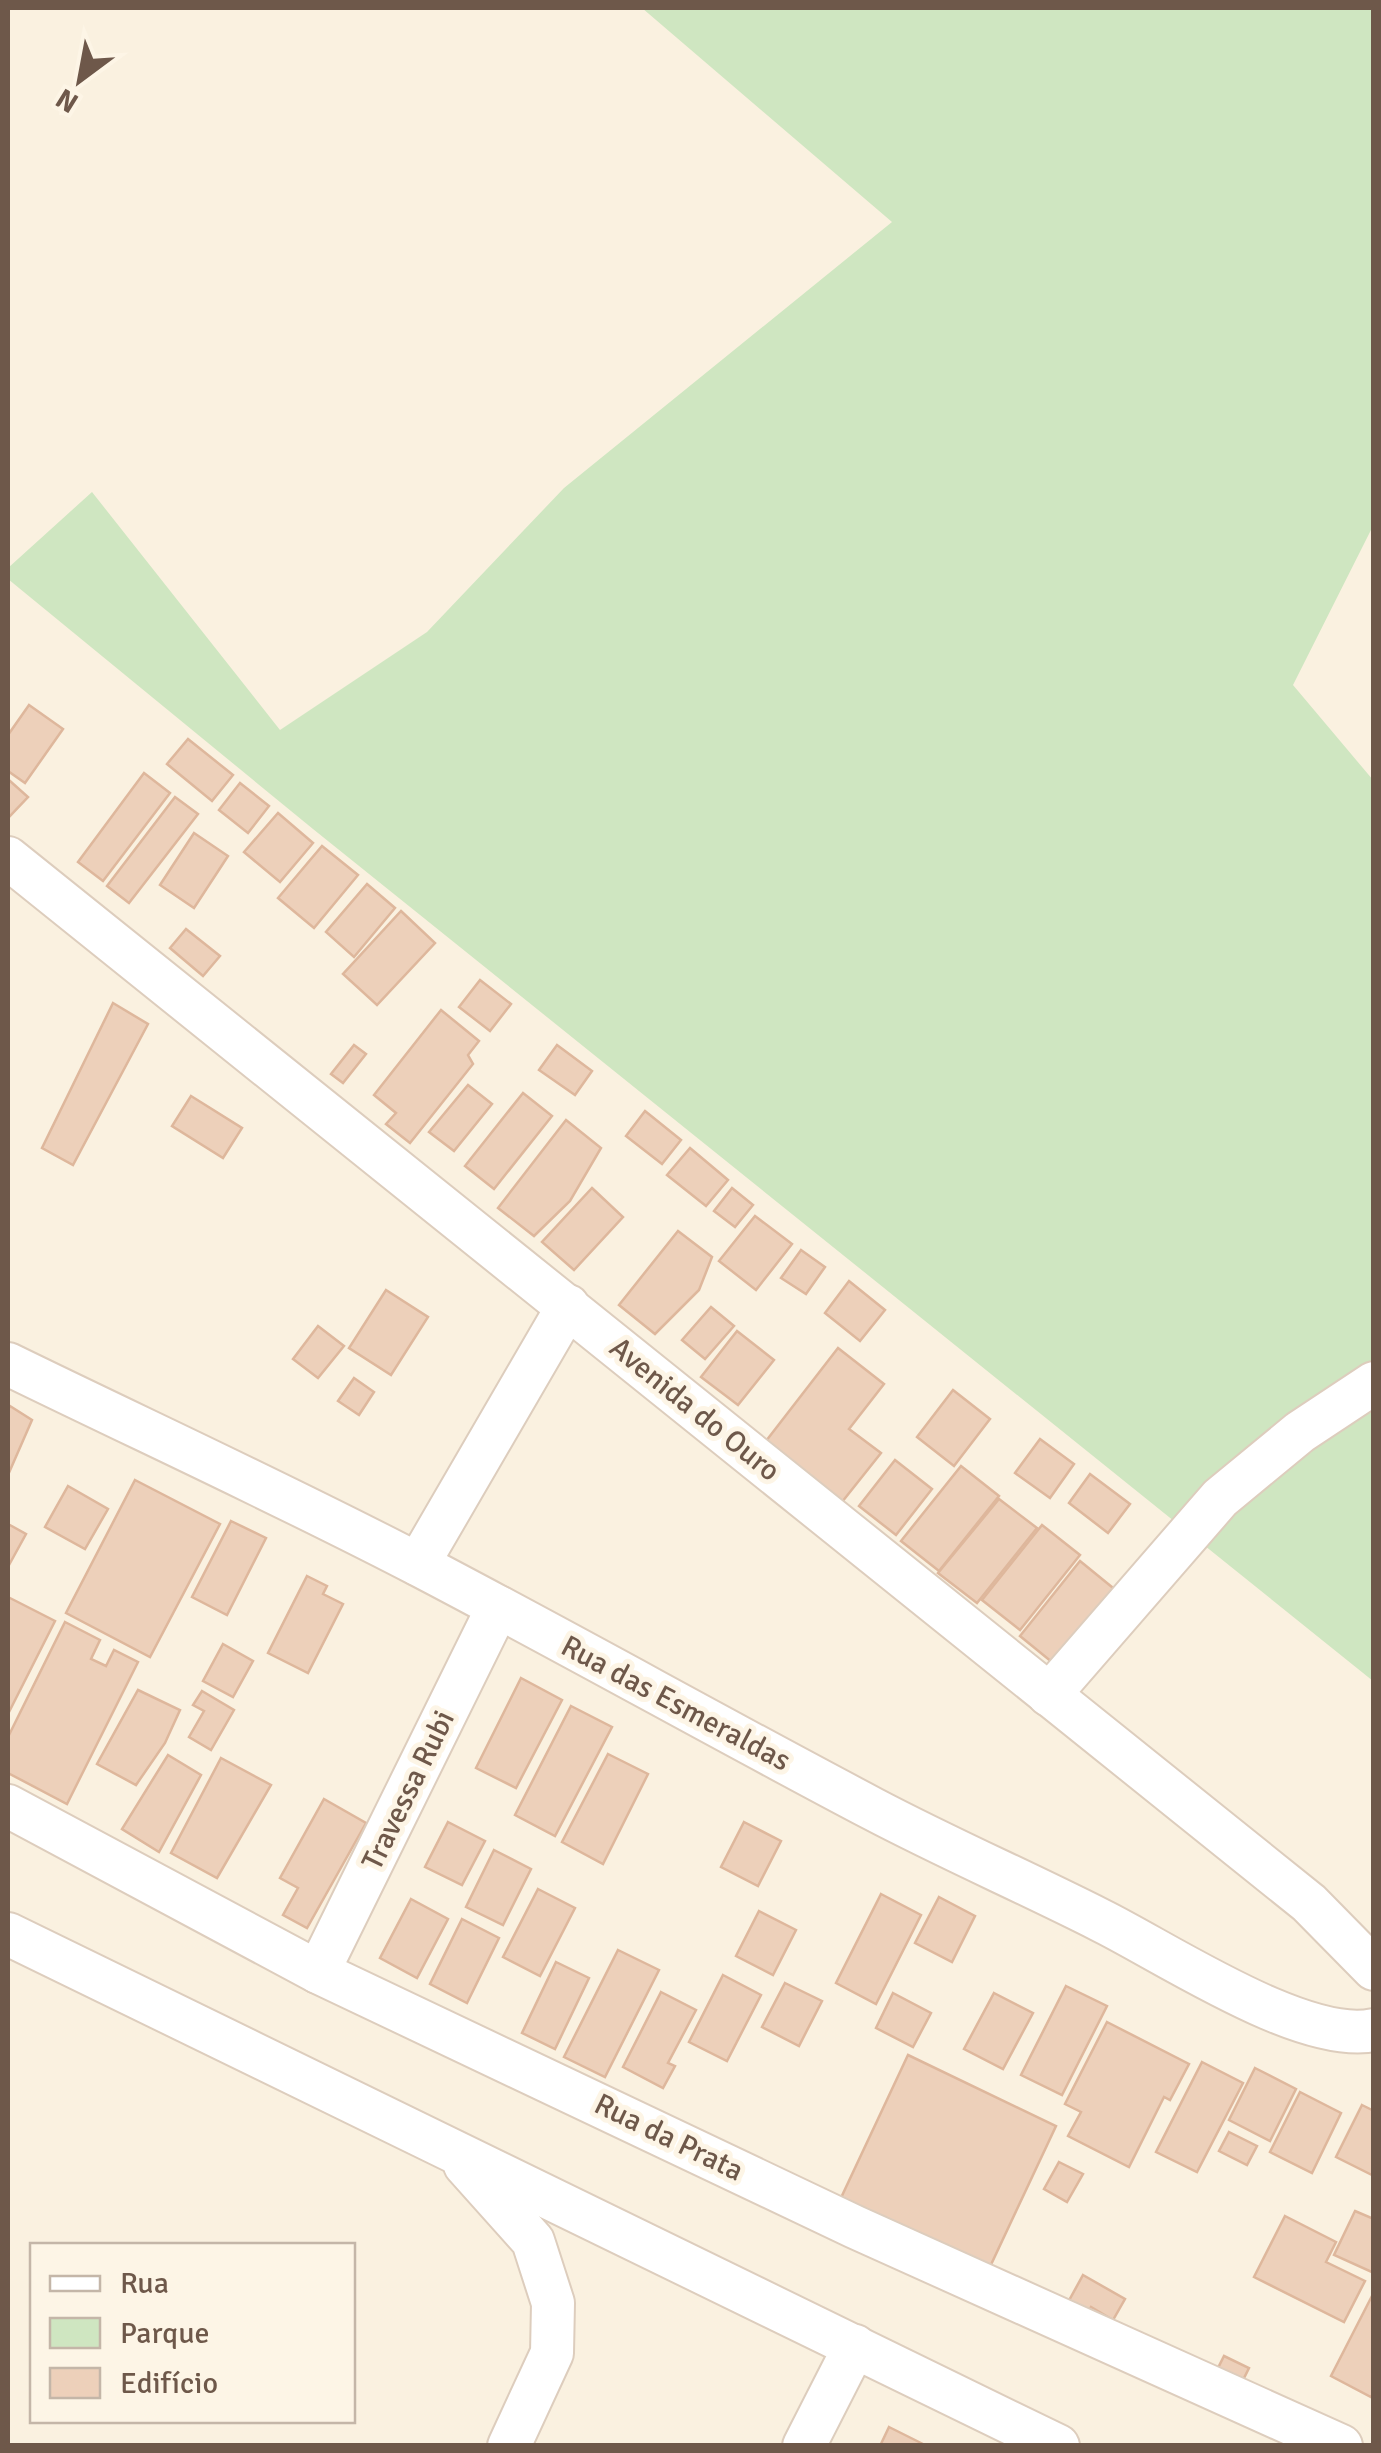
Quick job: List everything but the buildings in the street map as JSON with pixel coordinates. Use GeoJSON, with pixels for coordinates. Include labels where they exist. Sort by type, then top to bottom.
{"type":"FeatureCollection","features":[{"type":"Feature","properties":{"kind":"street","name":"Avenida do Ouro"},"geometry":{"type":"LineString","coordinates":[[8,858],[1308,1903],[1374,1969]]}},
{"type":"Feature","properties":{"kind":"street"},"geometry":{"type":"LineString","coordinates":[[418,1564],[568,1306]]}},
{"type":"Feature","properties":{"kind":"street","name":"Rua das Esmeraldas"},"geometry":{"type":"LineString","coordinates":[[8,1364],[418,1564],[877,1811],[1101,1920],[1236,1992],[1289,2016],[1361,2031]]}},
{"type":"Feature","properties":{"kind":"street"},"geometry":{"type":"LineString","coordinates":[[1049,1695],[1220,1498],[1300,1432],[1374,1383]]}},
{"type":"Feature","properties":{"kind":"street","name":"Travessa Rubi"},"geometry":{"type":"LineString","coordinates":[[318,1972],[498,1607]]}},
{"type":"Feature","properties":{"kind":"street","name":"Rua da Prata"},"geometry":{"type":"LineString","coordinates":[[8,1806],[318,1972],[854,2226],[1341,2446]]}},
{"type":"Feature","properties":{"kind":"street"},"geometry":{"type":"LineString","coordinates":[[8,1934],[1058,2446]]}},
{"type":"Feature","properties":{"kind":"street"},"geometry":{"type":"LineString","coordinates":[[452,2150],[533,2240],[554,2303],[552,2353],[509,2446]]}},
{"type":"Feature","properties":{"kind":"street"},"geometry":{"type":"LineString","coordinates":[[804,2446],[855,2346]]}},
{"type":"Feature","properties":{"kind":"green space"},"geometry":{"type":"Polygon","coordinates":[[[642,8],[1373,8],[1373,526],[1293,685],[1373,780],[1373,1681],[8,579],[8,568],[92,492],[280,730],[427,632],[564,488],[892,222],[642,8]]]}}]}
